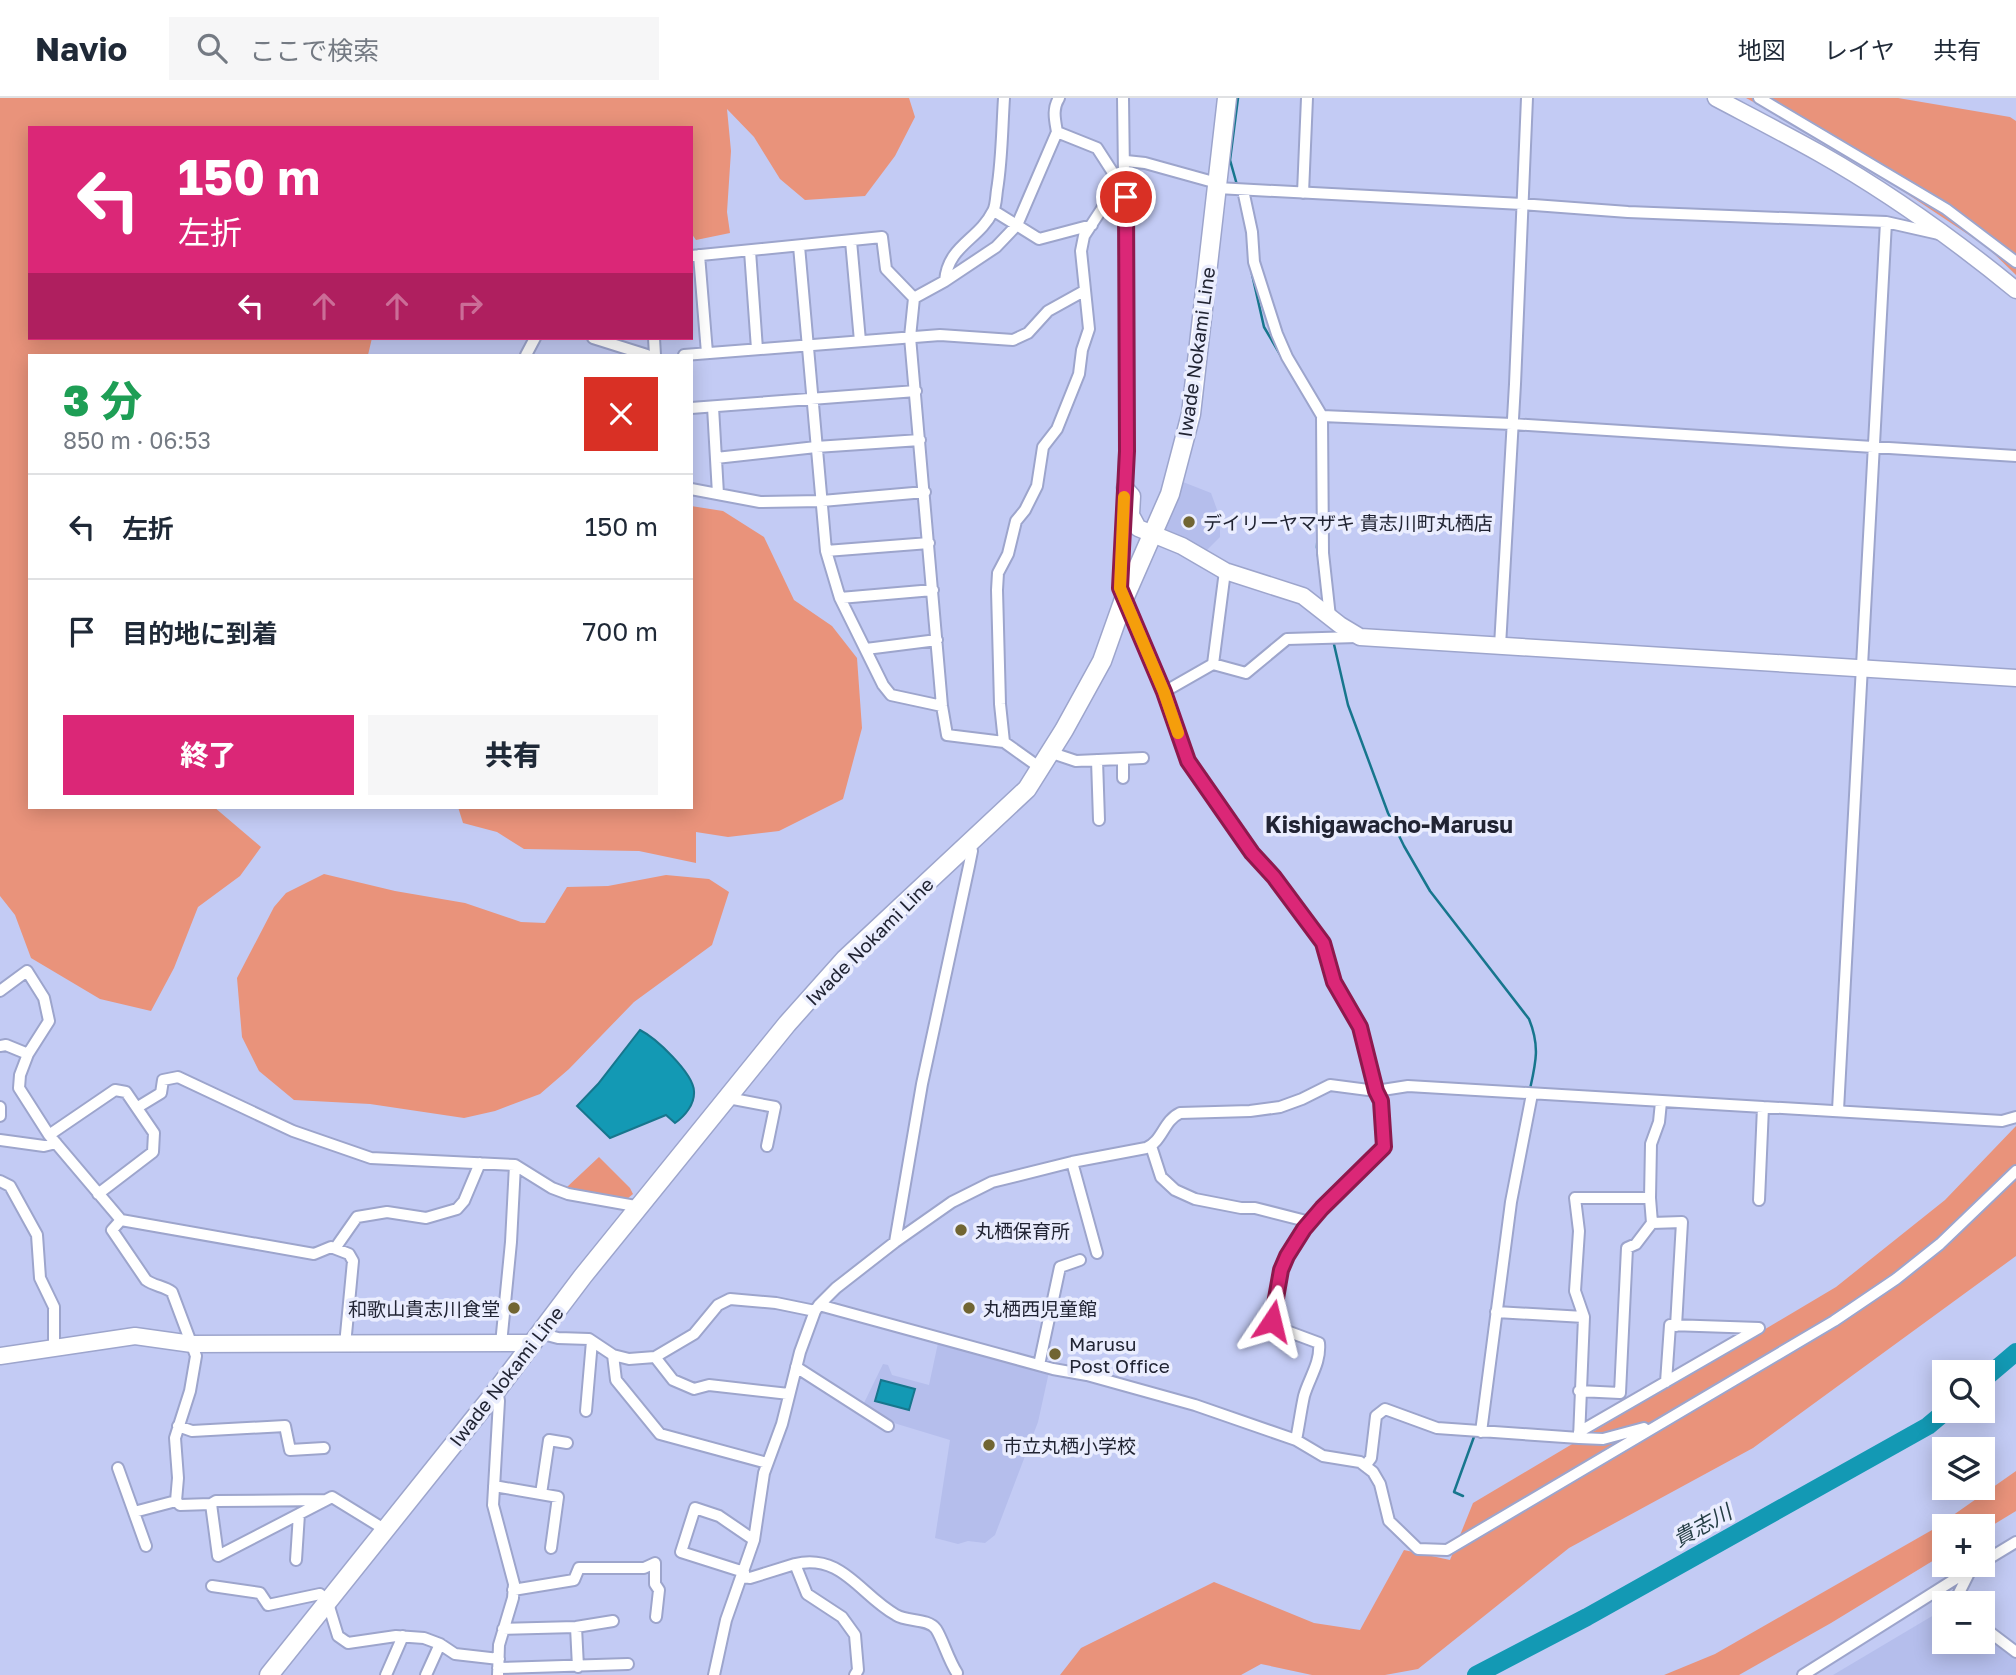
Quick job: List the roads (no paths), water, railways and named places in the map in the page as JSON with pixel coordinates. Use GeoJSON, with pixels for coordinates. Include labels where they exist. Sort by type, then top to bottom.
{"type":"FeatureCollection","features":[{"type":"Feature","properties":{"kind":"main road","name":"Iwade Nokami Line"},"geometry":{"type":"LineString","coordinates":[[269,1675],[496,1390],[583,1276],[787,1024],[845,959],[1027,789],[1091,683],[1124,598],[1170,494],[1191,414],[1227,98]]}},
{"type":"Feature","properties":{"kind":"street"},"geometry":{"type":"LineString","coordinates":[[945,281],[946,267],[956,250],[977,232],[994,211],[1001,163],[1004,98]]}},
{"type":"Feature","properties":{"kind":"street"},"geometry":{"type":"LineString","coordinates":[[914,298],[996,247],[1017,225],[1057,132],[1054,117],[1055,104],[1059,98]]}},
{"type":"Feature","properties":{"kind":"street"},"geometry":{"type":"LineString","coordinates":[[1004,742],[1000,704],[998,573],[1008,554],[1016,521],[1037,486],[1043,447],[1057,429],[1079,374],[1089,329],[1081,251],[1084,236],[1121,177],[1126,161],[1123,98]]}},
{"type":"Feature","properties":{"kind":"street"},"geometry":{"type":"LineString","coordinates":[[1303,193],[1307,98]]}},
{"type":"Feature","properties":{"kind":"street"},"geometry":{"type":"LineString","coordinates":[[1500,646],[1527,98]]}},
{"type":"Feature","properties":{"kind":"street"},"geometry":{"type":"LineString","coordinates":[[1716,98],[1821,154],[1945,235],[2016,290]]}},
{"type":"Feature","properties":{"kind":"street"},"geometry":{"type":"LineString","coordinates":[[1759,98],[1947,209],[2016,262]]}},
{"type":"Feature","properties":{"kind":"street"},"geometry":{"type":"LineString","coordinates":[[1057,132],[1097,148],[1121,177],[1127,413],[1120,588],[1164,692],[1188,761],[1252,853],[1274,877],[1323,943],[1334,982],[1360,1027],[1381,1101],[1384,1147],[1310,1222],[1287,1256],[1281,1270],[1272,1321],[1276,1327],[1319,1343],[1320,1352],[1311,1384],[1305,1392],[1296,1440]]}},
{"type":"Feature","properties":{"kind":"street"},"geometry":{"type":"LineString","coordinates":[[1126,161],[1145,163],[1243,190],[1628,212],[1886,222],[1945,235]]}},
{"type":"Feature","properties":{"kind":"street"},"geometry":{"type":"LineString","coordinates":[[1243,190],[1252,232],[1254,262],[1277,334],[1322,416],[1323,553],[1330,617]]}},
{"type":"Feature","properties":{"kind":"street"},"geometry":{"type":"LineString","coordinates":[[994,211],[1039,239],[1092,225]]}},
{"type":"Feature","properties":{"kind":"street"},"geometry":{"type":"LineString","coordinates":[[1838,1110],[1886,222]]}},
{"type":"Feature","properties":{"kind":"street"},"geometry":{"type":"LineString","coordinates":[[707,353],[695,255],[883,237],[886,269],[914,298],[910,337],[942,706],[947,736],[1004,742],[1044,760],[1143,758]]}},
{"type":"Feature","properties":{"kind":"street"},"geometry":{"type":"LineString","coordinates":[[851,241],[860,341]]}},
{"type":"Feature","properties":{"kind":"street"},"geometry":{"type":"LineString","coordinates":[[799,246],[826,551],[839,598],[891,695],[942,706]]}},
{"type":"Feature","properties":{"kind":"street"},"geometry":{"type":"LineString","coordinates":[[750,251],[757,349]]}},
{"type":"Feature","properties":{"kind":"street"},"geometry":{"type":"LineString","coordinates":[[693,354],[940,335],[1013,340],[1028,333],[1048,311],[1084,291]]}},
{"type":"Feature","properties":{"kind":"street"},"geometry":{"type":"LineString","coordinates":[[607,340],[627,343],[645,354]]}},
{"type":"Feature","properties":{"kind":"street"},"geometry":{"type":"LineString","coordinates":[[693,408],[916,391]]}},
{"type":"Feature","properties":{"kind":"street"},"geometry":{"type":"LineString","coordinates":[[713,407],[718,494]]}},
{"type":"Feature","properties":{"kind":"street"},"geometry":{"type":"LineString","coordinates":[[1322,416],[1512,424],[2016,456]]}},
{"type":"Feature","properties":{"kind":"street"},"geometry":{"type":"LineString","coordinates":[[716,458],[816,446],[920,440]]}},
{"type":"Feature","properties":{"kind":"street"},"geometry":{"type":"LineString","coordinates":[[1125,488],[1132,496],[1131,515],[1138,528],[1182,547],[1225,571],[1303,596],[1360,637]]}},
{"type":"Feature","properties":{"kind":"street"},"geometry":{"type":"LineString","coordinates":[[693,489],[760,502],[822,501],[925,492]]}},
{"type":"Feature","properties":{"kind":"street"},"geometry":{"type":"LineString","coordinates":[[826,551],[929,543]]}},
{"type":"Feature","properties":{"kind":"street"},"geometry":{"type":"LineString","coordinates":[[1213,664],[1225,571]]}},
{"type":"Feature","properties":{"kind":"street"},"geometry":{"type":"LineString","coordinates":[[839,598],[933,590]]}},
{"type":"Feature","properties":{"kind":"street"},"geometry":{"type":"LineString","coordinates":[[1164,692],[1213,664],[1246,673],[1264,655],[1287,639],[1360,637],[2016,678]]}},
{"type":"Feature","properties":{"kind":"street"},"geometry":{"type":"LineString","coordinates":[[866,649],[937,639]]}},
{"type":"Feature","properties":{"kind":"street"},"geometry":{"type":"LineString","coordinates":[[1123,759],[1123,778]]}},
{"type":"Feature","properties":{"kind":"street"},"geometry":{"type":"LineString","coordinates":[[1097,760],[1099,820]]}},
{"type":"Feature","properties":{"kind":"street"},"geometry":{"type":"LineString","coordinates":[[895,1242],[922,1084],[970,866],[972,851],[969,844]]}},
{"type":"Feature","properties":{"kind":"street"},"geometry":{"type":"LineString","coordinates":[[0,990],[27,971],[44,998],[49,1021],[28,1054],[20,1074],[19,1088],[52,1139],[121,1220],[314,1254],[331,1247],[349,1254],[354,1270],[348,1292],[345,1345]]}},
{"type":"Feature","properties":{"kind":"street"},"geometry":{"type":"LineString","coordinates":[[0,1046],[6,1045],[28,1054]]}},
{"type":"Feature","properties":{"kind":"street"},"geometry":{"type":"LineString","coordinates":[[138,1107],[161,1093],[163,1080],[177,1077],[293,1132],[371,1158],[515,1165],[552,1188],[568,1194],[641,1207]]}},
{"type":"Feature","properties":{"kind":"street"},"geometry":{"type":"LineString","coordinates":[[713,1675],[726,1620],[754,1540],[767,1463],[782,1424],[796,1367],[817,1308],[836,1288],[895,1242],[953,1202],[992,1182],[1151,1146],[1156,1144],[1170,1117],[1180,1113],[1250,1111],[1280,1107],[1330,1085],[1376,1091],[1408,1086],[2002,1121],[2016,1117]]}},
{"type":"Feature","properties":{"kind":"street"},"geometry":{"type":"LineString","coordinates":[[0,1140],[44,1146],[115,1090],[126,1092],[154,1133],[153,1152],[98,1194]]}},
{"type":"Feature","properties":{"kind":"street"},"geometry":{"type":"LineString","coordinates":[[1481,1432],[1511,1202],[1532,1094]]}},
{"type":"Feature","properties":{"kind":"street"},"geometry":{"type":"LineString","coordinates":[[728,1098],[775,1107],[767,1146]]}},
{"type":"Feature","properties":{"kind":"street"},"geometry":{"type":"LineString","coordinates":[[1620,1393],[1627,1248],[1636,1244],[1652,1223],[1651,1144],[1659,1122],[1661,1102]]}},
{"type":"Feature","properties":{"kind":"street"},"geometry":{"type":"LineString","coordinates":[[0,1107],[0,1116]]}},
{"type":"Feature","properties":{"kind":"street"},"geometry":{"type":"LineString","coordinates":[[1759,1200],[1763,1107]]}},
{"type":"Feature","properties":{"kind":"street"},"geometry":{"type":"LineString","coordinates":[[1151,1146],[1161,1177],[1175,1190],[1195,1199],[1255,1208],[1310,1222]]}},
{"type":"Feature","properties":{"kind":"street"},"geometry":{"type":"LineString","coordinates":[[1072,1162],[1097,1253]]}},
{"type":"Feature","properties":{"kind":"street"},"geometry":{"type":"LineString","coordinates":[[336,1247],[357,1217],[387,1212],[426,1218],[457,1209],[464,1201],[481,1163]]}},
{"type":"Feature","properties":{"kind":"street"},"geometry":{"type":"LineString","coordinates":[[500,1344],[511,1242],[515,1165]]}},
{"type":"Feature","properties":{"kind":"street"},"geometry":{"type":"LineString","coordinates":[[0,1356],[135,1336],[192,1344],[345,1345],[500,1344],[536,1338],[558,1338],[589,1339],[613,1355],[629,1359],[655,1357],[694,1334],[718,1305],[730,1299],[817,1308],[1087,1375],[1195,1405],[1296,1440],[1323,1456],[1360,1462],[1373,1472],[1380,1484],[1389,1521],[1418,1549],[1447,1550],[1834,1321],[1896,1279],[1975,1213],[2016,1171]]}},
{"type":"Feature","properties":{"kind":"street"},"geometry":{"type":"LineString","coordinates":[[0,1181],[10,1186],[37,1235],[40,1278],[54,1307],[54,1347]]}},
{"type":"Feature","properties":{"kind":"street"},"geometry":{"type":"LineString","coordinates":[[1579,1435],[1584,1317],[1575,1291],[1579,1231],[1574,1198],[1650,1198]]}},
{"type":"Feature","properties":{"kind":"street"},"geometry":{"type":"LineString","coordinates":[[121,1220],[112,1230],[146,1280],[173,1292],[196,1356],[190,1391],[175,1438],[178,1478],[176,1501],[180,1506],[211,1504],[216,1501],[325,1500]]}},
{"type":"Feature","properties":{"kind":"street"},"geometry":{"type":"LineString","coordinates":[[1652,1223],[1682,1222],[1676,1326]]}},
{"type":"Feature","properties":{"kind":"street"},"geometry":{"type":"LineString","coordinates":[[1039,1365],[1060,1267],[1080,1260]]}},
{"type":"Feature","properties":{"kind":"street"},"geometry":{"type":"LineString","coordinates":[[1496,1312],[1584,1317]]}},
{"type":"Feature","properties":{"kind":"street"},"geometry":{"type":"LineString","coordinates":[[1579,1435],[1759,1328],[1670,1325],[1666,1382]]}},
{"type":"Feature","properties":{"kind":"street"},"geometry":{"type":"LineString","coordinates":[[586,1411],[592,1341]]}},
{"type":"Feature","properties":{"kind":"street"},"geometry":{"type":"LineString","coordinates":[[613,1355],[616,1380],[660,1434],[767,1463]]}},
{"type":"Feature","properties":{"kind":"street"},"geometry":{"type":"LineString","coordinates":[[655,1357],[673,1380],[694,1389],[709,1385],[789,1394]]}},
{"type":"Feature","properties":{"kind":"street"},"geometry":{"type":"LineString","coordinates":[[796,1367],[888,1426]]}},
{"type":"Feature","properties":{"kind":"street"},"geometry":{"type":"LineString","coordinates":[[496,1390],[499,1401],[493,1505],[513,1590],[503,1629],[498,1667]]}},
{"type":"Feature","properties":{"kind":"street"},"geometry":{"type":"LineString","coordinates":[[1579,1391],[1646,1393]]}},
{"type":"Feature","properties":{"kind":"street"},"geometry":{"type":"LineString","coordinates":[[1365,1466],[1371,1458],[1376,1416],[1385,1409],[1437,1428],[1481,1432],[1579,1435],[1603,1439],[1652,1428]]}},
{"type":"Feature","properties":{"kind":"street"},"geometry":{"type":"LineString","coordinates":[[178,1426],[192,1431],[285,1426],[290,1450],[324,1448]]}},
{"type":"Feature","properties":{"kind":"street"},"geometry":{"type":"LineString","coordinates":[[541,1494],[549,1440],[567,1443]]}},
{"type":"Feature","properties":{"kind":"street"},"geometry":{"type":"LineString","coordinates":[[118,1468],[146,1546]]}},
{"type":"Feature","properties":{"kind":"street"},"geometry":{"type":"LineString","coordinates":[[494,1486],[558,1497],[551,1548]]}},
{"type":"Feature","properties":{"kind":"street"},"geometry":{"type":"LineString","coordinates":[[211,1504],[218,1556],[332,1497],[384,1529]]}},
{"type":"Feature","properties":{"kind":"street"},"geometry":{"type":"LineString","coordinates":[[134,1512],[176,1501]]}},
{"type":"Feature","properties":{"kind":"street"},"geometry":{"type":"LineString","coordinates":[[754,1540],[719,1516],[695,1508],[681,1552],[750,1578],[807,1561],[821,1562],[837,1569],[898,1617],[929,1624],[935,1628],[957,1673]]}},
{"type":"Feature","properties":{"kind":"street"},"geometry":{"type":"LineString","coordinates":[[296,1560],[299,1514]]}},
{"type":"Feature","properties":{"kind":"street"},"geometry":{"type":"LineString","coordinates":[[1995,1555],[2016,1542]]}},
{"type":"Feature","properties":{"kind":"street"},"geometry":{"type":"LineString","coordinates":[[513,1590],[574,1580],[579,1568],[644,1568],[655,1563],[654,1584],[659,1590],[656,1617]]}},
{"type":"Feature","properties":{"kind":"street"},"geometry":{"type":"LineString","coordinates":[[795,1564],[807,1594],[842,1617],[855,1635],[858,1670],[855,1675]]}},
{"type":"Feature","properties":{"kind":"street"},"geometry":{"type":"LineString","coordinates":[[1803,1675],[1959,1577]]}},
{"type":"Feature","properties":{"kind":"street"},"geometry":{"type":"LineString","coordinates":[[212,1586],[260,1593],[268,1605],[320,1594],[327,1600],[338,1636],[348,1643],[403,1636],[424,1638],[455,1654],[498,1667],[628,1664]]}},
{"type":"Feature","properties":{"kind":"street"},"geometry":{"type":"LineString","coordinates":[[503,1629],[576,1626],[613,1621]]}},
{"type":"Feature","properties":{"kind":"street"},"geometry":{"type":"LineString","coordinates":[[576,1626],[578,1667]]}},
{"type":"Feature","properties":{"kind":"street"},"geometry":{"type":"LineString","coordinates":[[386,1675],[403,1636]]}},
{"type":"Feature","properties":{"kind":"street"},"geometry":{"type":"LineString","coordinates":[[1995,1636],[2016,1652]]}},
{"type":"Feature","properties":{"kind":"street"},"geometry":{"type":"LineString","coordinates":[[426,1675],[440,1644]]}},
{"type":"Feature","properties":{"kind":"waterway"},"geometry":{"type":"LineString","coordinates":[[1237,185],[1230,160],[1238,98]]}},
{"type":"Feature","properties":{"kind":"waterway"},"geometry":{"type":"LineString","coordinates":[[1252,274],[1264,327],[1281,356]]}},
{"type":"Feature","properties":{"kind":"waterway"},"geometry":{"type":"LineString","coordinates":[[1318,527],[1317,547],[1324,604]]}},
{"type":"Feature","properties":{"kind":"waterway"},"geometry":{"type":"LineString","coordinates":[[1333,640],[1348,705],[1388,813],[1404,846],[1430,891],[1529,1019],[1535,1038],[1536,1054],[1530,1089]]}},
{"type":"Feature","properties":{"kind":"waterway","name":"貴志川"},"geometry":{"type":"LineString","coordinates":[[1995,1370],[2016,1352]]}},
{"type":"Feature","properties":{"kind":"waterway","name":"貴志川"},"geometry":{"type":"LineString","coordinates":[[1476,1675],[1587,1617],[1932,1423]]}},
{"type":"Feature","properties":{"kind":"waterway"},"geometry":{"type":"LineString","coordinates":[[1463,1496],[1454,1492],[1475,1434]]}},
{"type":"Feature","properties":{"kind":"place","name":"デイリーヤマザキ 貴志川町丸栖店"},"geometry":{"type":"Point","coordinates":[1189,522]}},
{"type":"Feature","properties":{"kind":"place","name":"丸栖保育所"},"geometry":{"type":"Point","coordinates":[961,1230]}},
{"type":"Feature","properties":{"kind":"place","name":"和歌山貴志川食堂"},"geometry":{"type":"Point","coordinates":[514,1308]}},
{"type":"Feature","properties":{"kind":"place","name":"丸栖西児童館"},"geometry":{"type":"Point","coordinates":[969,1308]}},
{"type":"Feature","properties":{"kind":"place","name":"Marusu Post Office"},"geometry":{"type":"Point","coordinates":[1055,1354]}},
{"type":"Feature","properties":{"kind":"place","name":"市立丸栖小学校"},"geometry":{"type":"Point","coordinates":[989,1445]}},
{"type":"Feature","properties":{"kind":"district","name":"Kishigawacho-Marusu"},"geometry":{"type":"Point","coordinates":[1389,824]}}]}
